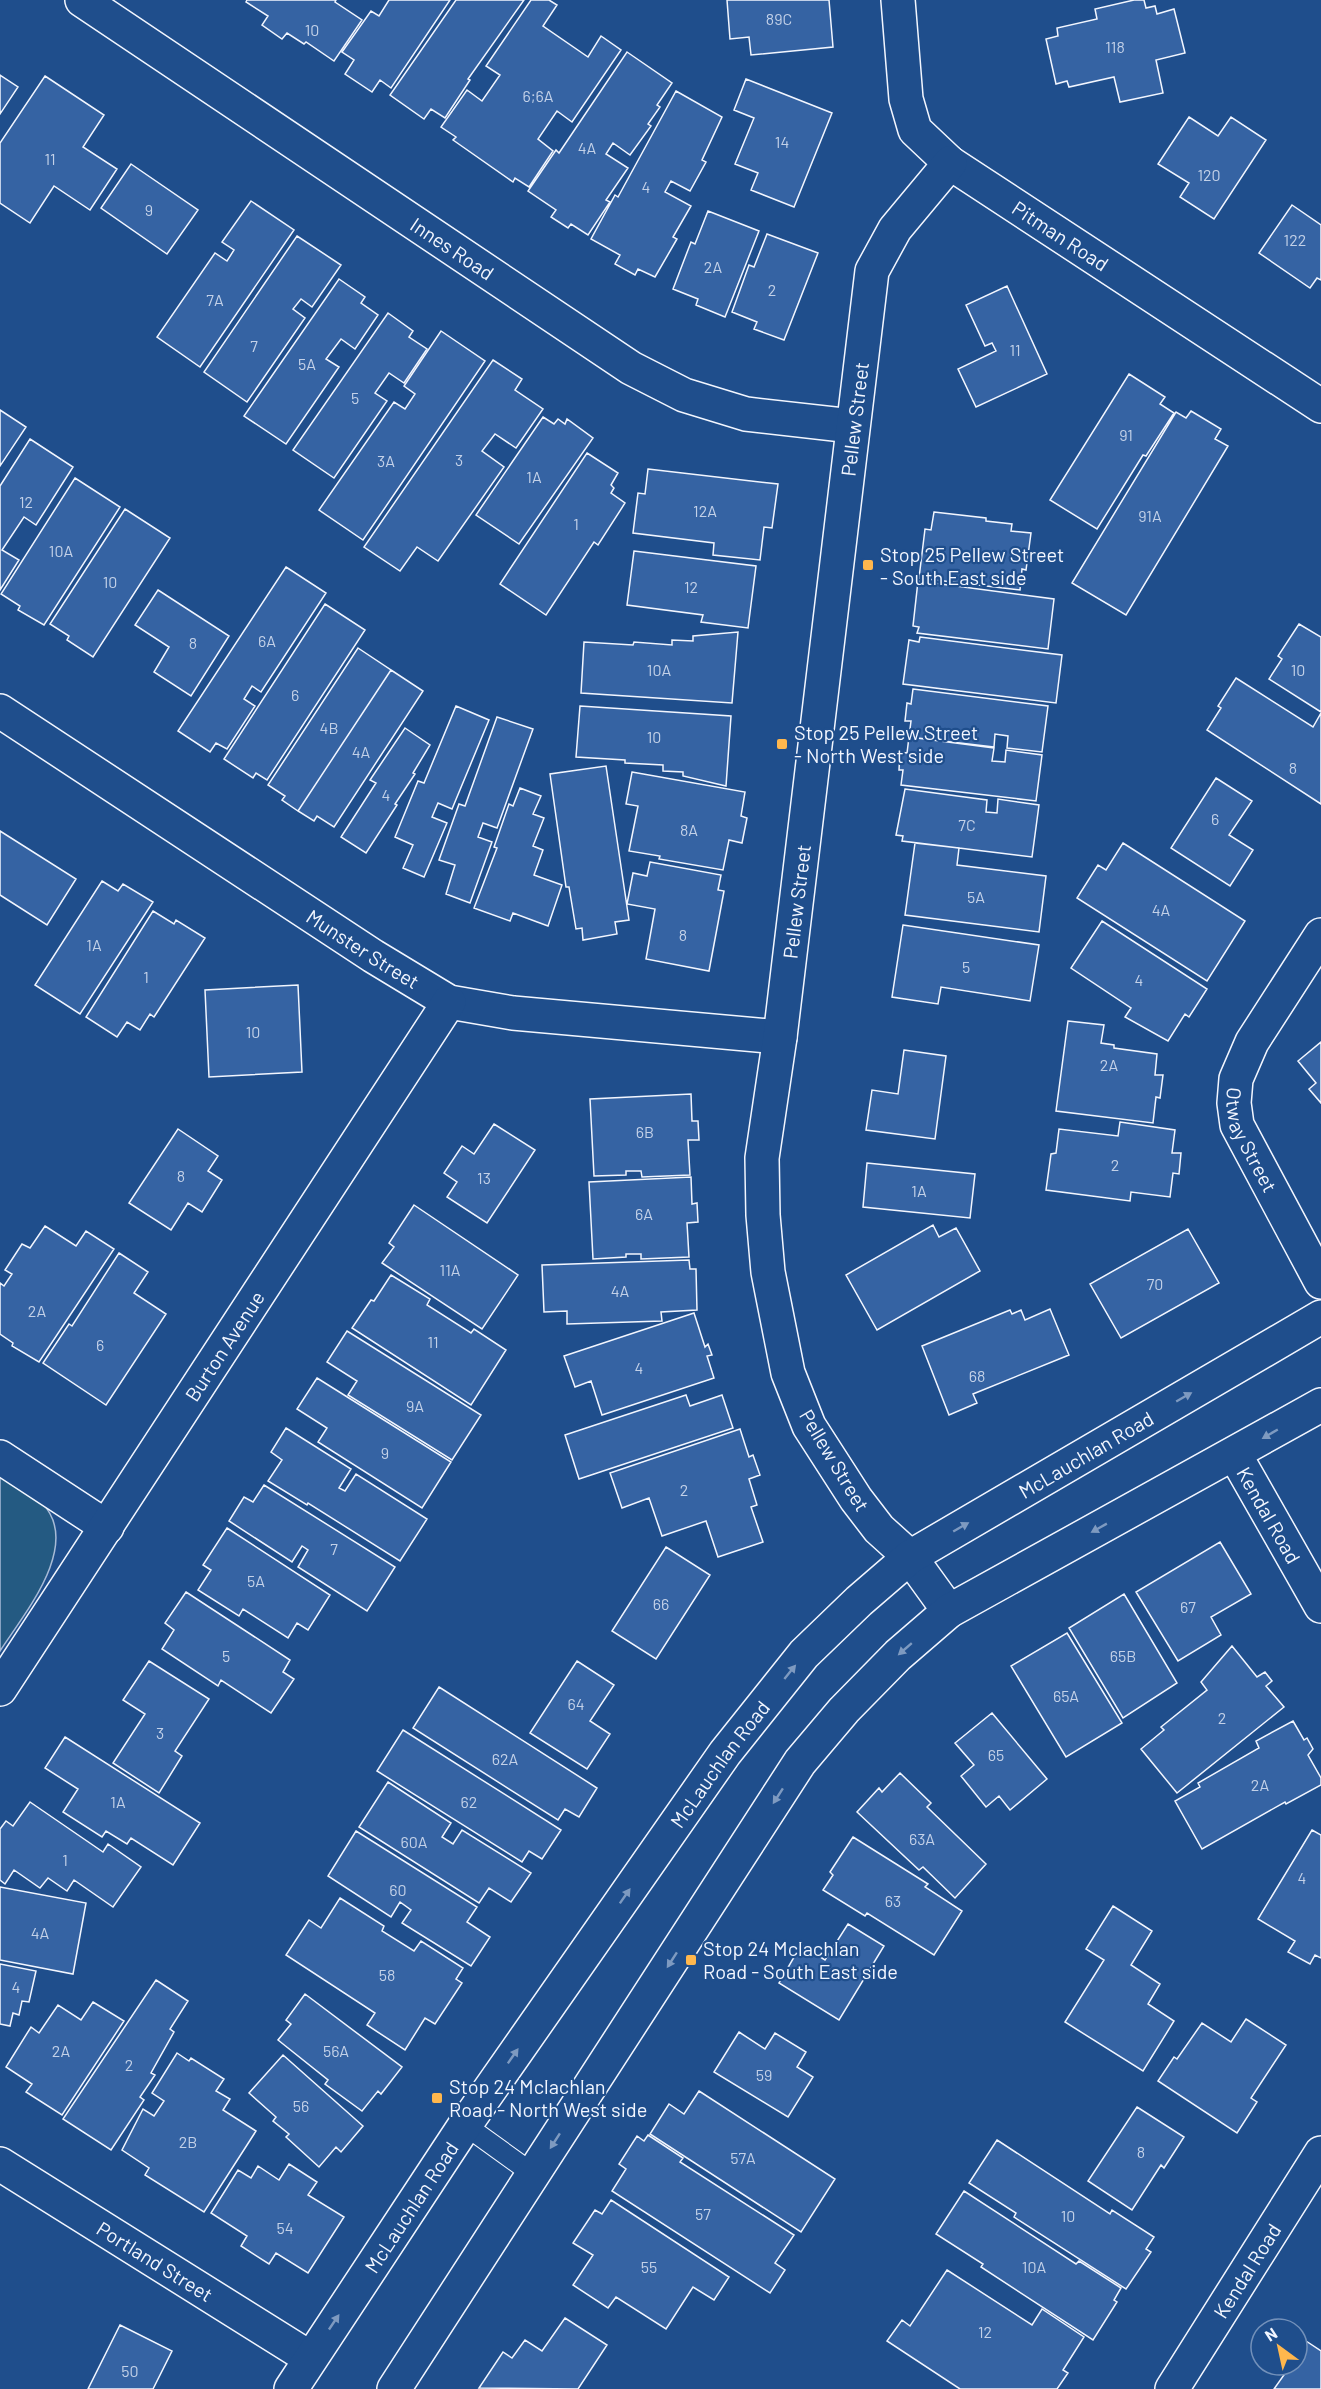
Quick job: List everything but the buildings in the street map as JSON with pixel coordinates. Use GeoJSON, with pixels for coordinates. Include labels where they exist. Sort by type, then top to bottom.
{"type":"FeatureCollection","features":[{"type":"Feature","properties":{"kind":"street","name":"Innes Road"},"geometry":{"type":"LineString","coordinates":[[82,0],[631,368],[684,395],[746,414],[852,426]]}},
{"type":"Feature","properties":{"kind":"street","name":"Pitman Road"},"geometry":{"type":"LineString","coordinates":[[898,0],[906,99],[915,130],[950,163],[1321,406]]}},
{"type":"Feature","properties":{"kind":"street","name":"Pellew Street"},"geometry":{"type":"LineString","coordinates":[[950,163],[895,229],[872,271],[780,1037],[762,1158],[763,1215],[768,1272],[788,1373],[809,1426],[856,1499],[879,1529],[910,1557],[950,1611]]}},
{"type":"Feature","properties":{"kind":"street","name":"Munster Street"},"geometry":{"type":"LineString","coordinates":[[0,711],[373,957],[449,1002],[513,1013],[780,1037]]}},
{"type":"Feature","properties":{"kind":"street","name":"Otway Street"},"geometry":{"type":"LineString","coordinates":[[1321,935],[1252,1042],[1236,1079],[1234,1103],[1237,1125],[1321,1282]]}},
{"type":"Feature","properties":{"kind":"street","name":"Burton Avenue"},"geometry":{"type":"LineString","coordinates":[[0,1689],[449,1002]]}},
{"type":"Feature","properties":{"kind":"street","name":"McLauchlan Road"},"geometry":{"type":"LineString","coordinates":[[291,2389],[465,2125],[725,1753],[804,1654],[859,1601],[910,1557],[1321,1317]]}},
{"type":"Feature","properties":{"kind":"street"},"geometry":{"type":"LineString","coordinates":[[394,2389],[800,1762],[844,1710],[898,1655],[950,1611],[1235,1455],[1321,1405]]}},
{"type":"Feature","properties":{"kind":"street","name":"Kendal Road"},"geometry":{"type":"LineString","coordinates":[[1235,1455],[1321,1606]]}},
{"type":"Feature","properties":{"kind":"street"},"geometry":{"type":"LineString","coordinates":[[0,1457],[107,1527]]}},
{"type":"Feature","properties":{"kind":"street","name":"Kendal Road"},"geometry":{"type":"LineString","coordinates":[[1172,2389],[1321,2153]]}},
{"type":"Feature","properties":{"kind":"street","name":"Portland Street"},"geometry":{"type":"LineString","coordinates":[[0,2164],[310,2358]]}},
{"type":"Feature","properties":{"kind":"lane"},"geometry":{"type":"LineString","coordinates":[[465,2125],[533,2174]]}},
{"type":"Feature","properties":{"kind":"shaded area"},"geometry":{"type":"Polygon","coordinates":[[[0,1476],[42,1503],[53,1520],[56,1539],[53,1559],[45,1579],[0,1651],[0,1476]]]}},
{"type":"Feature","properties":{"kind":"place","name":"Stop 25 Pellew Street - South East side"},"geometry":{"type":"Point","coordinates":[868,565]}},
{"type":"Feature","properties":{"kind":"place","name":"Stop 25 Pellew Street - North West side"},"geometry":{"type":"Point","coordinates":[782,744]}},
{"type":"Feature","properties":{"kind":"place","name":"Stop 24 Mclachlan Road - South East side"},"geometry":{"type":"Point","coordinates":[691,1960]}},
{"type":"Feature","properties":{"kind":"place","name":"Stop 24 Mclachlan Road - North West side"},"geometry":{"type":"Point","coordinates":[437,2098]}}]}
